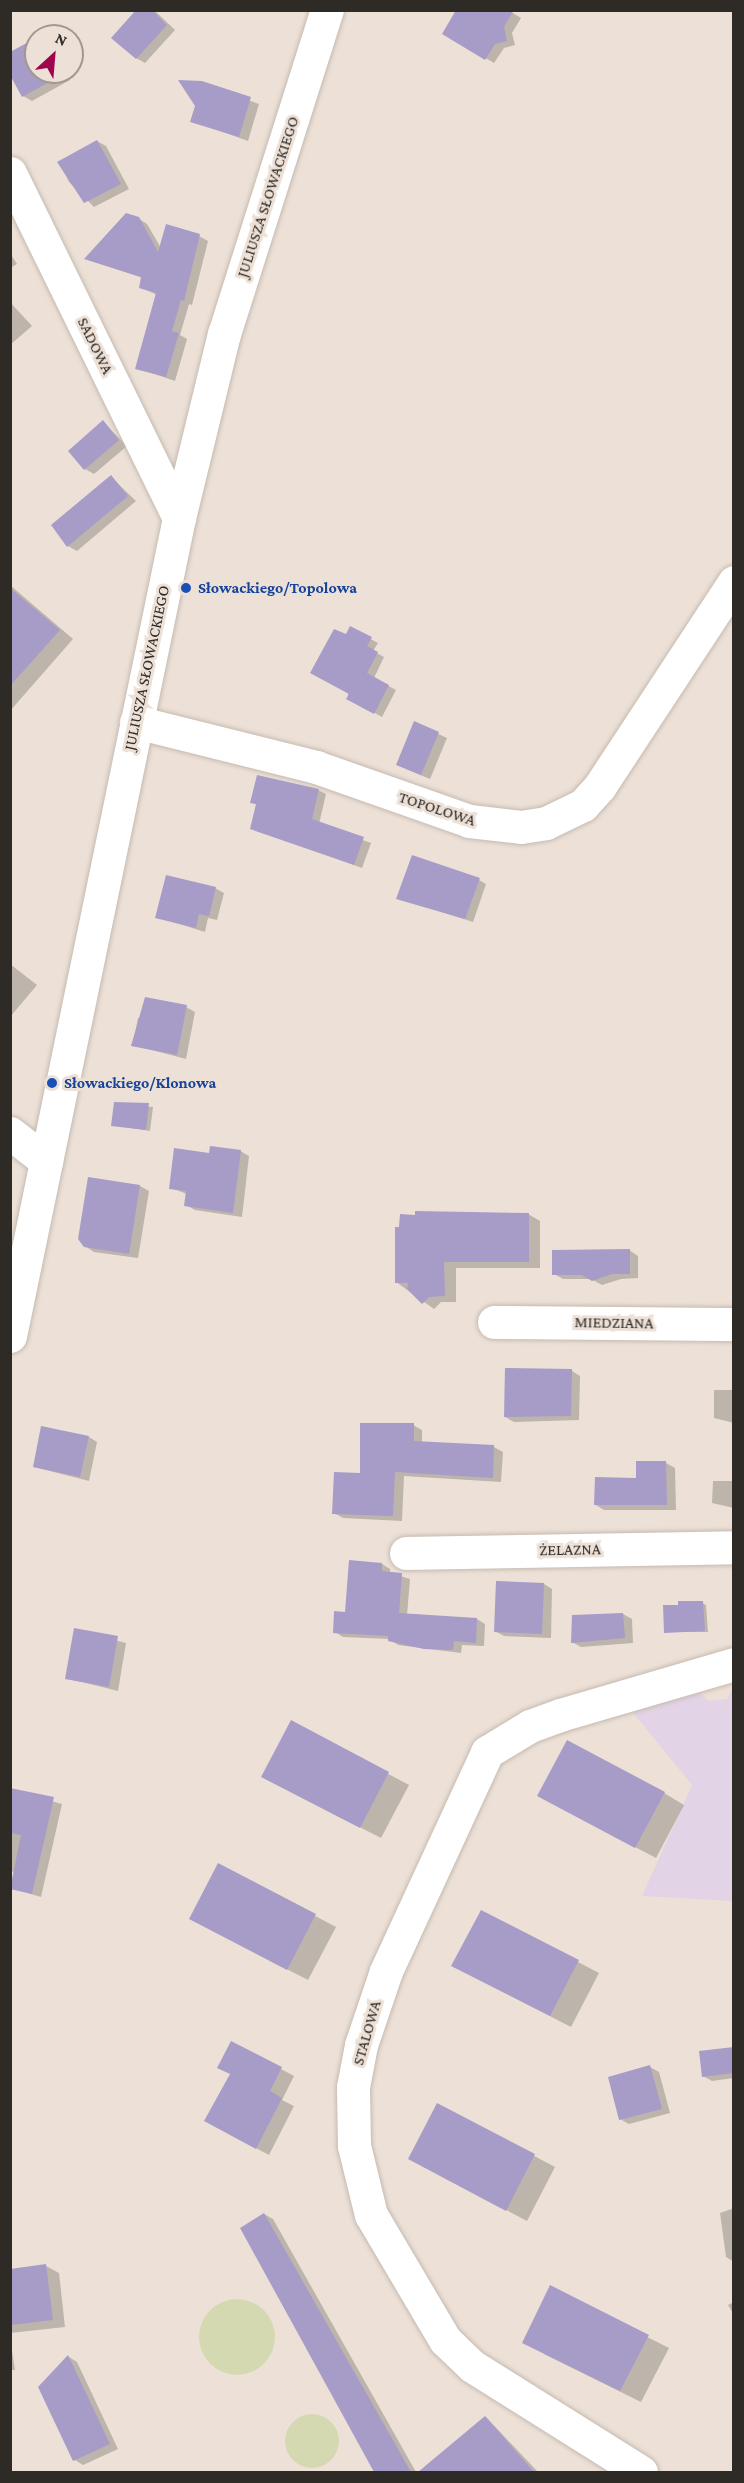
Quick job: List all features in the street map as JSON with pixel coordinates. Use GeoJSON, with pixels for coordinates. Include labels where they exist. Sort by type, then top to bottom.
{"type":"FeatureCollection","features":[{"type":"Feature","properties":{"kind":"street","name":"JULIUSZA SŁOWACKIEGO"},"geometry":{"type":"LineString","coordinates":[[10,1336],[179,518],[224,334],[327,10]]}},
{"type":"Feature","properties":{"kind":"street","name":"SADOWA"},"geometry":{"type":"LineString","coordinates":[[10,173],[179,518]]}},
{"type":"Feature","properties":{"kind":"street","name":"TOPOLOWA"},"geometry":{"type":"LineString","coordinates":[[136,722],[316,767],[469,821],[521,827],[546,823],[583,805],[600,786],[734,582]]}},
{"type":"Feature","properties":{"kind":"street"},"geometry":{"type":"LineString","coordinates":[[10,1133],[46,1161]]}},
{"type":"Feature","properties":{"kind":"street","name":"MIEDZIANA"},"geometry":{"type":"LineString","coordinates":[[494,1322],[734,1324]]}},
{"type":"Feature","properties":{"kind":"street","name":"ŻELAZNA"},"geometry":{"type":"LineString","coordinates":[[406,1553],[734,1547]]}},
{"type":"Feature","properties":{"kind":"street","name":"STALOWA"},"geometry":{"type":"LineString","coordinates":[[641,2472],[459,2357],[423,2308],[371,2216],[354,2146],[353,2087],[372,2012],[386,1971],[487,1752],[530,1726],[560,1715],[734,1665]]}},
{"type":"Feature","properties":{"kind":"shaded area"},"geometry":{"type":"Polygon","coordinates":[[[733,1688],[733,1901],[642,1896],[692,1785],[630,1709],[701,1693],[708,1701],[727,1699],[733,1688]]]}},
{"type":"Feature","properties":{"kind":"green space"},"geometry":{"type":"Polygon","coordinates":[[[237,2299],[252,2302],[264,2310],[272,2322],[275,2337],[272,2352],[264,2364],[252,2372],[237,2375],[222,2372],[210,2364],[202,2352],[199,2337],[202,2322],[210,2310],[222,2302],[237,2299]]]}},
{"type":"Feature","properties":{"kind":"green space"},"geometry":{"type":"Polygon","coordinates":[[[307,2414],[317,2414],[327,2418],[335,2426],[339,2441],[335,2456],[327,2464],[317,2468],[307,2468],[297,2464],[289,2456],[285,2446],[285,2436],[289,2426],[297,2418],[307,2414]]]}},
{"type":"Feature","properties":{"kind":"building"},"geometry":{"type":"Polygon","coordinates":[[[136,10],[152,10],[167,25],[136,59],[111,38],[136,10]]]}},
{"type":"Feature","properties":{"kind":"building"},"geometry":{"type":"Polygon","coordinates":[[[456,10],[514,10],[504,27],[507,41],[495,44],[485,60],[442,34],[456,10]]]}},
{"type":"Feature","properties":{"kind":"building"},"geometry":{"type":"Polygon","coordinates":[[[24,44],[24,84],[46,84],[22,97],[10,75],[10,52],[24,44]]]}},
{"type":"Feature","properties":{"kind":"building"},"geometry":{"type":"Polygon","coordinates":[[[178,80],[202,81],[251,97],[239,137],[190,122],[195,106],[178,80]]]}},
{"type":"Feature","properties":{"kind":"building"},"geometry":{"type":"Polygon","coordinates":[[[97,140],[121,184],[84,203],[57,162],[97,140]]]}},
{"type":"Feature","properties":{"kind":"building"},"geometry":{"type":"Polygon","coordinates":[[[126,213],[139,217],[158,252],[166,224],[200,234],[184,301],[181,300],[172,331],[179,333],[166,377],[135,369],[156,293],[139,288],[141,277],[84,259],[126,213]]]}},
{"type":"Feature","properties":{"kind":"building"},"geometry":{"type":"Polygon","coordinates":[[[103,420],[119,440],[84,470],[68,451],[103,420]]]}},
{"type":"Feature","properties":{"kind":"building"},"geometry":{"type":"Polygon","coordinates":[[[111,475],[128,496],[67,547],[51,525],[111,475]]]}},
{"type":"Feature","properties":{"kind":"building"},"geometry":{"type":"Polygon","coordinates":[[[10,588],[60,630],[10,686],[10,588]]]}},
{"type":"Feature","properties":{"kind":"building"},"geometry":{"type":"Polygon","coordinates":[[[350,626],[372,637],[367,646],[378,652],[367,673],[389,685],[374,714],[346,699],[349,694],[310,673],[334,629],[346,634],[350,626]]]}},
{"type":"Feature","properties":{"kind":"building"},"geometry":{"type":"Polygon","coordinates":[[[414,721],[439,732],[421,775],[396,765],[414,721]]]}},
{"type":"Feature","properties":{"kind":"building"},"geometry":{"type":"Polygon","coordinates":[[[257,775],[319,789],[312,819],[364,837],[354,865],[250,829],[256,804],[250,803],[257,775]]]}},
{"type":"Feature","properties":{"kind":"building"},"geometry":{"type":"Polygon","coordinates":[[[412,855],[480,878],[465,919],[396,899],[412,855]]]}},
{"type":"Feature","properties":{"kind":"building"},"geometry":{"type":"Polygon","coordinates":[[[166,875],[216,887],[209,916],[199,914],[196,928],[155,918],[166,875]]]}},
{"type":"Feature","properties":{"kind":"building"},"geometry":{"type":"Polygon","coordinates":[[[145,997],[187,1005],[177,1055],[131,1046],[145,997]]]}},
{"type":"Feature","properties":{"kind":"building"},"geometry":{"type":"Polygon","coordinates":[[[114,1102],[149,1103],[146,1130],[111,1126],[114,1102]]]}},
{"type":"Feature","properties":{"kind":"building"},"geometry":{"type":"Polygon","coordinates":[[[210,1146],[241,1150],[233,1213],[184,1206],[186,1191],[169,1189],[174,1148],[209,1153],[210,1146]]]}},
{"type":"Feature","properties":{"kind":"building"},"geometry":{"type":"Polygon","coordinates":[[[88,1177],[140,1185],[129,1254],[84,1247],[78,1239],[88,1177]]]}},
{"type":"Feature","properties":{"kind":"building"},"geometry":{"type":"Polygon","coordinates":[[[415,1211],[529,1213],[529,1262],[444,1262],[445,1296],[429,1297],[422,1304],[407,1289],[408,1283],[395,1283],[395,1227],[399,1227],[400,1214],[415,1215],[415,1211]]]}},
{"type":"Feature","properties":{"kind":"building"},"geometry":{"type":"Polygon","coordinates":[[[630,1249],[630,1274],[612,1274],[592,1281],[582,1275],[552,1275],[552,1250],[630,1249]]]}},
{"type":"Feature","properties":{"kind":"building"},"geometry":{"type":"Polygon","coordinates":[[[505,1368],[572,1369],[571,1416],[504,1417],[505,1368]]]}},
{"type":"Feature","properties":{"kind":"building"},"geometry":{"type":"Polygon","coordinates":[[[360,1423],[414,1423],[414,1441],[494,1445],[493,1478],[395,1472],[393,1516],[332,1514],[334,1472],[360,1473],[360,1423]]]}},
{"type":"Feature","properties":{"kind":"building"},"geometry":{"type":"Polygon","coordinates":[[[41,1426],[89,1436],[80,1477],[33,1467],[41,1426]]]}},
{"type":"Feature","properties":{"kind":"building"},"geometry":{"type":"Polygon","coordinates":[[[636,1461],[666,1461],[667,1505],[594,1505],[595,1477],[636,1478],[636,1461]]]}},
{"type":"Feature","properties":{"kind":"building"},"geometry":{"type":"Polygon","coordinates":[[[349,1560],[382,1563],[382,1571],[402,1573],[399,1613],[477,1618],[476,1643],[454,1641],[453,1650],[424,1649],[388,1641],[388,1636],[333,1633],[334,1611],[345,1612],[349,1560]]]}},
{"type":"Feature","properties":{"kind":"building"},"geometry":{"type":"Polygon","coordinates":[[[496,1581],[544,1583],[542,1634],[494,1632],[496,1581]]]}},
{"type":"Feature","properties":{"kind":"building"},"geometry":{"type":"Polygon","coordinates":[[[678,1601],[703,1601],[705,1631],[664,1633],[663,1605],[678,1605],[678,1601]]]}},
{"type":"Feature","properties":{"kind":"building"},"geometry":{"type":"Polygon","coordinates":[[[623,1613],[625,1638],[571,1643],[572,1615],[623,1613]]]}},
{"type":"Feature","properties":{"kind":"building"},"geometry":{"type":"Polygon","coordinates":[[[74,1628],[118,1636],[109,1687],[65,1679],[74,1628]]]}},
{"type":"Feature","properties":{"kind":"building"},"geometry":{"type":"Polygon","coordinates":[[[291,1720],[389,1772],[360,1828],[261,1777],[291,1720]]]}},
{"type":"Feature","properties":{"kind":"building"},"geometry":{"type":"Polygon","coordinates":[[[567,1740],[665,1792],[635,1848],[537,1796],[567,1740]]]}},
{"type":"Feature","properties":{"kind":"building"},"geometry":{"type":"Polygon","coordinates":[[[10,1788],[54,1797],[32,1894],[10,1889],[21,1835],[10,1833],[10,1788]]]}},
{"type":"Feature","properties":{"kind":"building"},"geometry":{"type":"Polygon","coordinates":[[[218,1863],[316,1914],[287,1970],[189,1919],[218,1863]]]}},
{"type":"Feature","properties":{"kind":"building"},"geometry":{"type":"Polygon","coordinates":[[[481,1910],[579,1960],[550,2016],[451,1966],[481,1910]]]}},
{"type":"Feature","properties":{"kind":"building"},"geometry":{"type":"Polygon","coordinates":[[[231,2041],[282,2067],[270,2091],[282,2098],[256,2149],[204,2121],[230,2074],[217,2068],[231,2041]]]}},
{"type":"Feature","properties":{"kind":"building"},"geometry":{"type":"Polygon","coordinates":[[[734,2047],[734,2073],[702,2077],[699,2051],[734,2047]]]}},
{"type":"Feature","properties":{"kind":"building"},"geometry":{"type":"Polygon","coordinates":[[[650,2065],[662,2109],[619,2120],[608,2077],[650,2065]]]}},
{"type":"Feature","properties":{"kind":"building"},"geometry":{"type":"Polygon","coordinates":[[[437,2103],[535,2154],[506,2211],[408,2159],[437,2103]]]}},
{"type":"Feature","properties":{"kind":"building"},"geometry":{"type":"Polygon","coordinates":[[[264,2213],[411,2472],[374,2472],[240,2228],[264,2213]]]}},
{"type":"Feature","properties":{"kind":"building"},"geometry":{"type":"Polygon","coordinates":[[[46,2264],[53,2320],[10,2325],[10,2269],[46,2264]]]}},
{"type":"Feature","properties":{"kind":"building"},"geometry":{"type":"Polygon","coordinates":[[[550,2285],[649,2335],[620,2391],[522,2343],[550,2285]]]}},
{"type":"Feature","properties":{"kind":"building"},"geometry":{"type":"Polygon","coordinates":[[[68,2355],[110,2444],[73,2461],[38,2387],[68,2355]]]}},
{"type":"Feature","properties":{"kind":"building"},"geometry":{"type":"Polygon","coordinates":[[[485,2416],[534,2472],[418,2472],[485,2416]]]}},
{"type":"Feature","properties":{"kind":"place","name":"Słowackiego/Topolowa"},"geometry":{"type":"Point","coordinates":[186,588]}},
{"type":"Feature","properties":{"kind":"place","name":"Słowackiego/Klonowa"},"geometry":{"type":"Point","coordinates":[52,1083]}}]}
